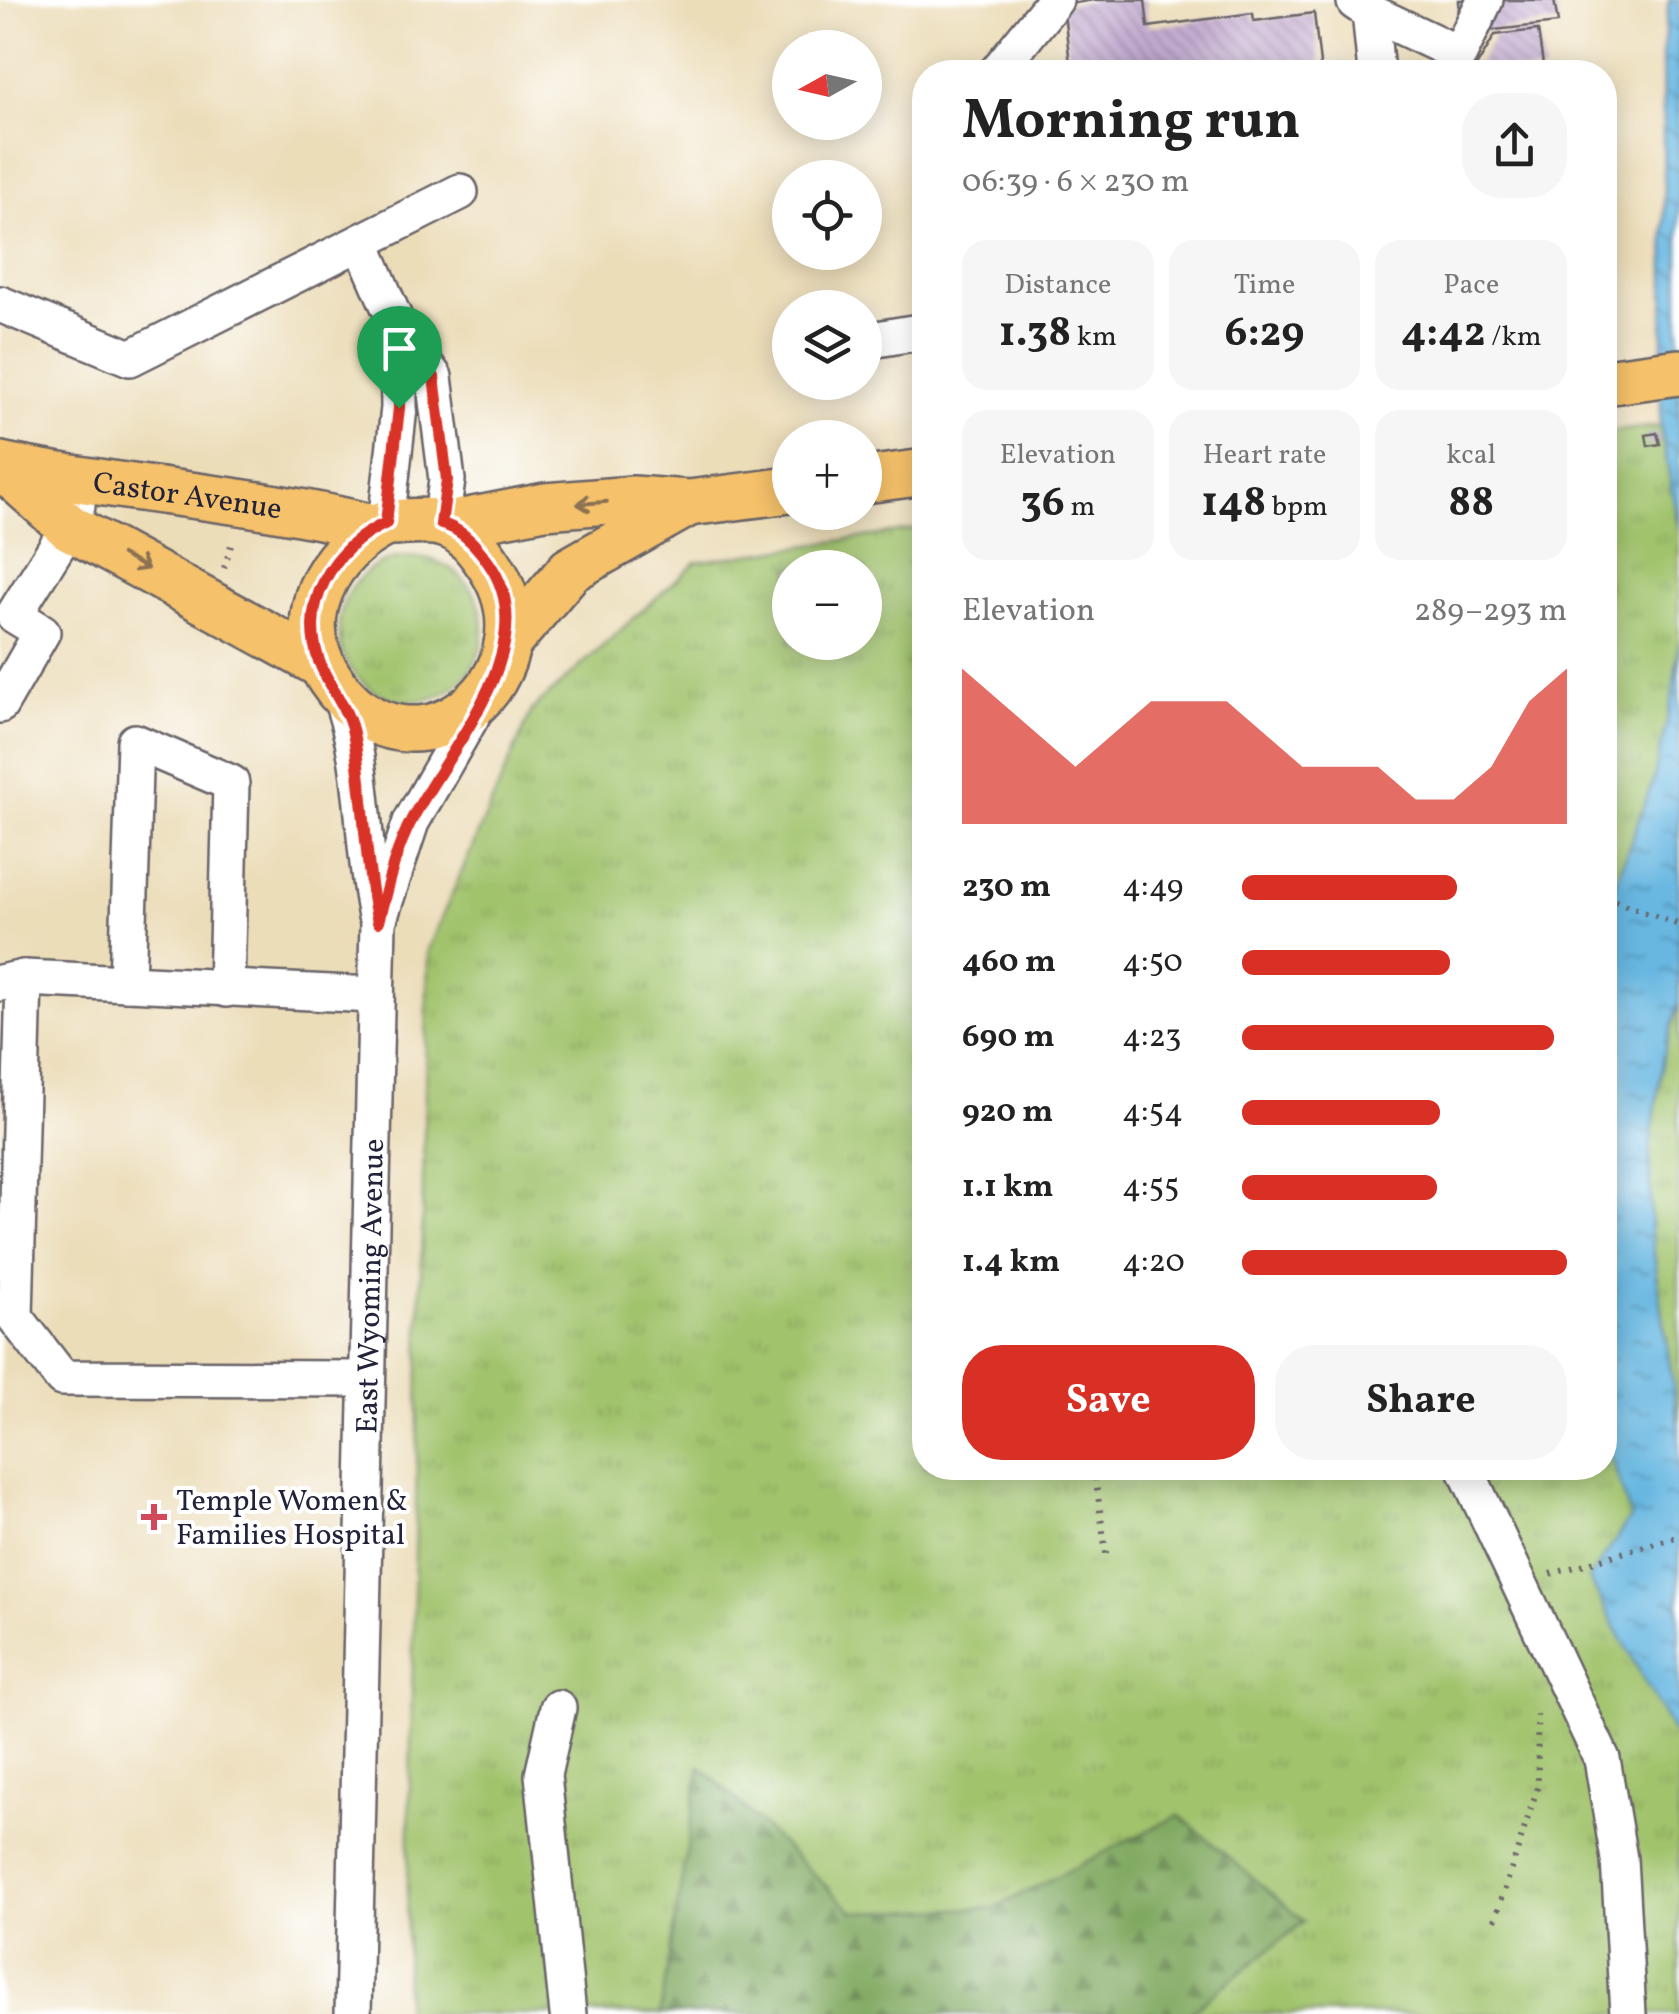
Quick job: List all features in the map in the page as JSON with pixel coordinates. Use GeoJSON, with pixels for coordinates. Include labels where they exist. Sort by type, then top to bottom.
{"type":"FeatureCollection","features":[{"type":"Feature","properties":{"kind":"main road"},"geometry":{"type":"LineString","coordinates":[[1617,380],[1679,372]]}},
{"type":"Feature","properties":{"kind":"main road","name":"Castor Avenue"},"geometry":{"type":"LineString","coordinates":[[0,465],[86,482],[302,510],[380,526]]}},
{"type":"Feature","properties":{"kind":"main road","name":"Castor Avenue"},"geometry":{"type":"LineString","coordinates":[[0,465],[70,528],[330,678]]}},
{"type":"Feature","properties":{"kind":"main road"},"geometry":{"type":"LineString","coordinates":[[882,478],[912,474]]}},
{"type":"Feature","properties":{"kind":"main road"},"geometry":{"type":"LineString","coordinates":[[444,524],[476,546],[497,574],[508,609],[507,644],[496,678],[479,703],[454,720],[423,728],[392,726],[363,714],[330,678],[312,630],[316,596],[331,565],[380,526],[444,524],[545,506],[633,499],[689,503],[772,492]]}},
{"type":"Feature","properties":{"kind":"main road"},"geometry":{"type":"LineString","coordinates":[[507,644],[570,570],[689,503]]}},
{"type":"Feature","properties":{"kind":"street"},"geometry":{"type":"LineString","coordinates":[[1006,60],[1054,0]]}},
{"type":"Feature","properties":{"kind":"street"},"geometry":{"type":"LineString","coordinates":[[1361,6],[1458,54],[1485,0]]}},
{"type":"Feature","properties":{"kind":"street"},"geometry":{"type":"LineString","coordinates":[[1361,6],[1373,60]]}},
{"type":"Feature","properties":{"kind":"street"},"geometry":{"type":"LineString","coordinates":[[0,304],[130,358],[460,192]]}},
{"type":"Feature","properties":{"kind":"street"},"geometry":{"type":"LineString","coordinates":[[361,242],[398,327],[434,377],[447,480],[444,524]]}},
{"type":"Feature","properties":{"kind":"street"},"geometry":{"type":"LineString","coordinates":[[380,526],[399,408],[398,327]]}},
{"type":"Feature","properties":{"kind":"street"},"geometry":{"type":"LineString","coordinates":[[882,338],[912,333]]}},
{"type":"Feature","properties":{"kind":"street"},"geometry":{"type":"LineString","coordinates":[[0,705],[42,632],[7,611],[70,528],[86,482]]}},
{"type":"Feature","properties":{"kind":"street","name":"East Wyoming Avenue"},"geometry":{"type":"LineString","coordinates":[[330,678],[356,751],[366,866],[378,922]]}},
{"type":"Feature","properties":{"kind":"street","name":"East Wyoming Avenue"},"geometry":{"type":"LineString","coordinates":[[353,2014],[373,995],[378,922],[411,822],[479,703]]}},
{"type":"Feature","properties":{"kind":"street"},"geometry":{"type":"LineString","coordinates":[[126,983],[135,742],[231,782],[226,989]]}},
{"type":"Feature","properties":{"kind":"street"},"geometry":{"type":"LineString","coordinates":[[365,1379],[62,1378],[15,1317],[12,981],[373,995]]}},
{"type":"Feature","properties":{"kind":"street"},"geometry":{"type":"LineString","coordinates":[[1471,1480],[1568,1677],[1602,1759],[1619,1859],[1628,2014]]}},
{"type":"Feature","properties":{"kind":"street"},"geometry":{"type":"LineString","coordinates":[[558,1708],[543,1774],[568,2014]]}},
{"type":"Feature","properties":{"kind":"path"},"geometry":{"type":"LineString","coordinates":[[220,583],[236,531]]}},
{"type":"Feature","properties":{"kind":"path"},"geometry":{"type":"LineString","coordinates":[[1617,901],[1679,924]]}},
{"type":"Feature","properties":{"kind":"path"},"geometry":{"type":"LineString","coordinates":[[1096,1480],[1107,1560]]}},
{"type":"Feature","properties":{"kind":"path"},"geometry":{"type":"LineString","coordinates":[[1555,1572],[1679,1536]]}},
{"type":"Feature","properties":{"kind":"path"},"geometry":{"type":"LineString","coordinates":[[1496,1920],[1538,1786],[1537,1700]]}},
{"type":"Feature","properties":{"kind":"green space"},"geometry":{"type":"Polygon","coordinates":[[[1679,424],[1679,2014],[405,2014],[428,949],[532,710],[696,562],[772,551],[772,660],[882,660],[882,550],[777,550],[912,530],[912,1480],[1617,1480],[1617,431],[1679,424]]]}},
{"type":"Feature","properties":{"kind":"green space"},"geometry":{"type":"Polygon","coordinates":[[[411,557],[438,563],[462,578],[477,602],[483,629],[477,656],[462,680],[438,695],[411,701],[384,695],[360,680],[345,656],[339,629],[345,602],[360,578],[384,563],[411,557]]]}},
{"type":"Feature","properties":{"kind":"green space"},"geometry":{"type":"Polygon","coordinates":[[[700,1766],[853,1912],[994,1908],[1179,1815],[1304,1922],[1188,2014],[660,2014],[700,1766]]]}},
{"type":"Feature","properties":{"kind":"water"},"geometry":{"type":"Polygon","coordinates":[[[1669,0],[1679,0],[1679,530],[1660,425],[1665,278],[1662,56],[1669,0]]]}},
{"type":"Feature","properties":{"kind":"water"},"geometry":{"type":"Polygon","coordinates":[[[1679,644],[1679,1001],[1663,1057],[1650,1149],[1651,1232],[1679,1428],[1679,1744],[1589,1579],[1631,1517],[1617,1475],[1617,879],[1654,778],[1673,693],[1679,644]]]}},
{"type":"Feature","properties":{"kind":"building"},"geometry":{"type":"Polygon","coordinates":[[[1094,0],[1145,0],[1148,27],[1253,13],[1254,21],[1314,13],[1320,60],[1070,60],[1063,5],[1094,0]]]}},
{"type":"Feature","properties":{"kind":"building"},"geometry":{"type":"Polygon","coordinates":[[[1459,0],[1554,0],[1558,23],[1458,34],[1459,0]]]}},
{"type":"Feature","properties":{"kind":"building"},"geometry":{"type":"Polygon","coordinates":[[[1538,30],[1542,60],[1480,60],[1495,35],[1538,30]]]}},
{"type":"Feature","properties":{"kind":"building"},"geometry":{"type":"Polygon","coordinates":[[[1657,433],[1660,444],[1648,446],[1646,435],[1657,433]]]}},
{"type":"Feature","properties":{"kind":"place","name":"Temple Women & Families Hospital"},"geometry":{"type":"Point","coordinates":[154,1517]}},
{"type":"Feature","properties":{"kind":"route"},"geometry":{"type":"LineString","coordinates":[[398,327],[434,377],[447,480],[441,524],[447,524],[476,546],[497,574],[508,609],[507,644],[496,678],[411,822],[378,922],[366,866],[352,724],[339,693],[320,664],[312,630],[316,596],[331,565],[356,541],[386,523],[399,408],[398,327]]}}]}
